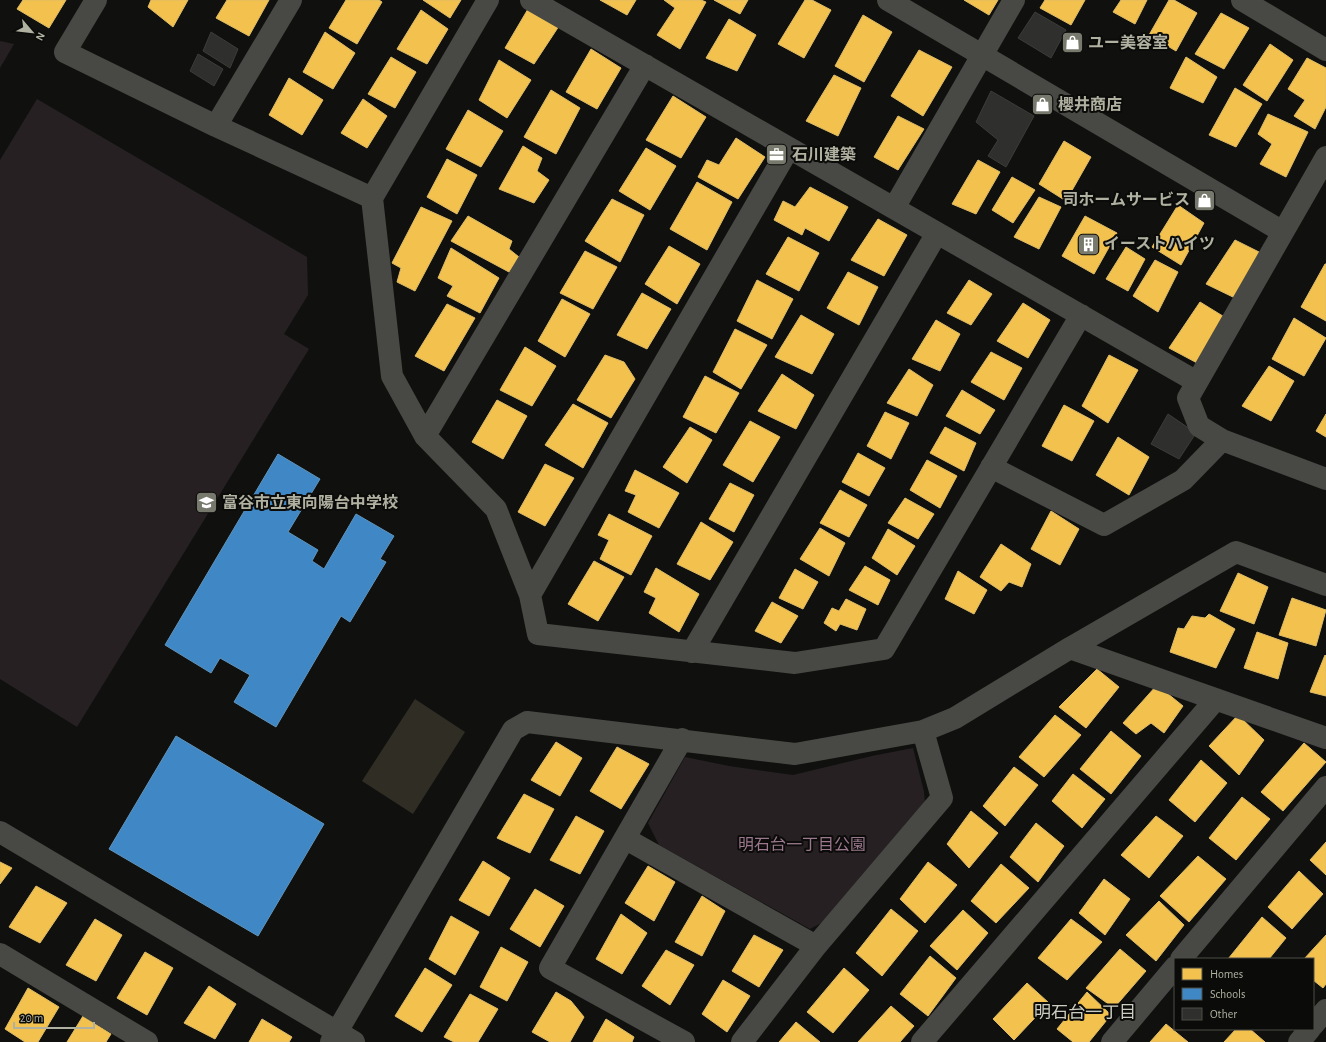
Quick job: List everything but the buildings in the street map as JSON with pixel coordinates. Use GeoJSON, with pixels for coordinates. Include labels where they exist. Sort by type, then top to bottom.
{"type":"FeatureCollection","features":[{"type":"Feature","properties":{"kind":"street"},"geometry":{"type":"LineString","coordinates":[[96,0],[65,52],[216,126],[372,198]]}},
{"type":"Feature","properties":{"kind":"street"},"geometry":{"type":"LineString","coordinates":[[216,126],[290,0]]}},
{"type":"Feature","properties":{"kind":"street"},"geometry":{"type":"LineString","coordinates":[[488,0],[372,198],[392,376],[425,436],[496,509],[530,595],[538,634],[795,663],[884,649],[1081,315]]}},
{"type":"Feature","properties":{"kind":"street"},"geometry":{"type":"LineString","coordinates":[[531,0],[1197,382]]}},
{"type":"Feature","properties":{"kind":"street"},"geometry":{"type":"LineString","coordinates":[[888,0],[1283,232]]}},
{"type":"Feature","properties":{"kind":"street"},"geometry":{"type":"LineString","coordinates":[[894,208],[1014,0]]}},
{"type":"Feature","properties":{"kind":"street"},"geometry":{"type":"LineString","coordinates":[[1242,0],[1326,50]]}},
{"type":"Feature","properties":{"kind":"street"},"geometry":{"type":"LineString","coordinates":[[425,436],[644,65]]}},
{"type":"Feature","properties":{"kind":"street"},"geometry":{"type":"LineString","coordinates":[[530,595],[789,148]]}},
{"type":"Feature","properties":{"kind":"street"},"geometry":{"type":"LineString","coordinates":[[1326,158],[1188,398],[1198,426],[1222,440],[1326,479]]}},
{"type":"Feature","properties":{"kind":"street"},"geometry":{"type":"LineString","coordinates":[[692,652],[937,233]]}},
{"type":"Feature","properties":{"kind":"street"},"geometry":{"type":"LineString","coordinates":[[991,467],[1104,526],[1183,480],[1222,440]]}},
{"type":"Feature","properties":{"kind":"street"},"geometry":{"type":"LineString","coordinates":[[0,832],[341,1039],[513,730],[527,722],[682,739],[795,754],[923,731],[955,718],[1070,648],[1236,552],[1326,585]]}},
{"type":"Feature","properties":{"kind":"street"},"geometry":{"type":"LineString","coordinates":[[1070,648],[1326,738]]}},
{"type":"Feature","properties":{"kind":"street"},"geometry":{"type":"LineString","coordinates":[[922,1042],[1216,699]]}},
{"type":"Feature","properties":{"kind":"street"},"geometry":{"type":"LineString","coordinates":[[742,1042],[816,946],[942,798],[923,731]]}},
{"type":"Feature","properties":{"kind":"street"},"geometry":{"type":"LineString","coordinates":[[682,739],[626,839],[550,968],[684,1042]]}},
{"type":"Feature","properties":{"kind":"street"},"geometry":{"type":"LineString","coordinates":[[1182,958],[1326,787]]}},
{"type":"Feature","properties":{"kind":"street"},"geometry":{"type":"LineString","coordinates":[[626,839],[816,946]]}},
{"type":"Feature","properties":{"kind":"street"},"geometry":{"type":"LineString","coordinates":[[0,954],[147,1042]]}},
{"type":"Feature","properties":{"kind":"street"},"geometry":{"type":"LineString","coordinates":[[1112,1042],[1174,967]]}},
{"type":"Feature","properties":{"kind":"street"},"geometry":{"type":"LineString","coordinates":[[1314,1024],[1326,1010]]}},
{"type":"Feature","properties":{"kind":"street"},"geometry":{"type":"LineString","coordinates":[[1299,1042],[1309,1030]]}},
{"type":"Feature","properties":{"kind":"green space"},"geometry":{"type":"Polygon","coordinates":[[[0,41],[14,44],[0,68],[0,41]]]}},
{"type":"Feature","properties":{"kind":"green space"},"geometry":{"type":"Polygon","coordinates":[[[37,99],[307,257],[308,295],[284,334],[309,349],[77,727],[0,679],[0,160],[37,99]]]}},
{"type":"Feature","properties":{"kind":"green space","name":"明石台一丁目公園"},"geometry":{"type":"Polygon","coordinates":[[[913,748],[924,792],[925,804],[833,917],[810,929],[659,845],[648,823],[685,757],[729,766],[793,775],[913,748]]]}},
{"type":"Feature","properties":{"kind":"shaded area"},"geometry":{"type":"Polygon","coordinates":[[[415,699],[465,732],[413,814],[362,781],[415,699]]]}},
{"type":"Feature","properties":{"kind":"place","name":"ユー美容室"},"geometry":{"type":"Point","coordinates":[1073,43]}},
{"type":"Feature","properties":{"kind":"place","name":"櫻井商店"},"geometry":{"type":"Point","coordinates":[1042,105]}},
{"type":"Feature","properties":{"kind":"place","name":"石川建築"},"geometry":{"type":"Point","coordinates":[777,155]}},
{"type":"Feature","properties":{"kind":"place","name":"司ホームサービス"},"geometry":{"type":"Point","coordinates":[1205,200]}},
{"type":"Feature","properties":{"kind":"place","name":"イーストハイツ"},"geometry":{"type":"Point","coordinates":[1089,244]}},
{"type":"Feature","properties":{"kind":"place","name":"富谷市立東向陽台中学校"},"geometry":{"type":"Point","coordinates":[207,503]}},
{"type":"Feature","properties":{"kind":"district","name":"明石台一丁目"},"geometry":{"type":"Point","coordinates":[1085,1012]}}]}
